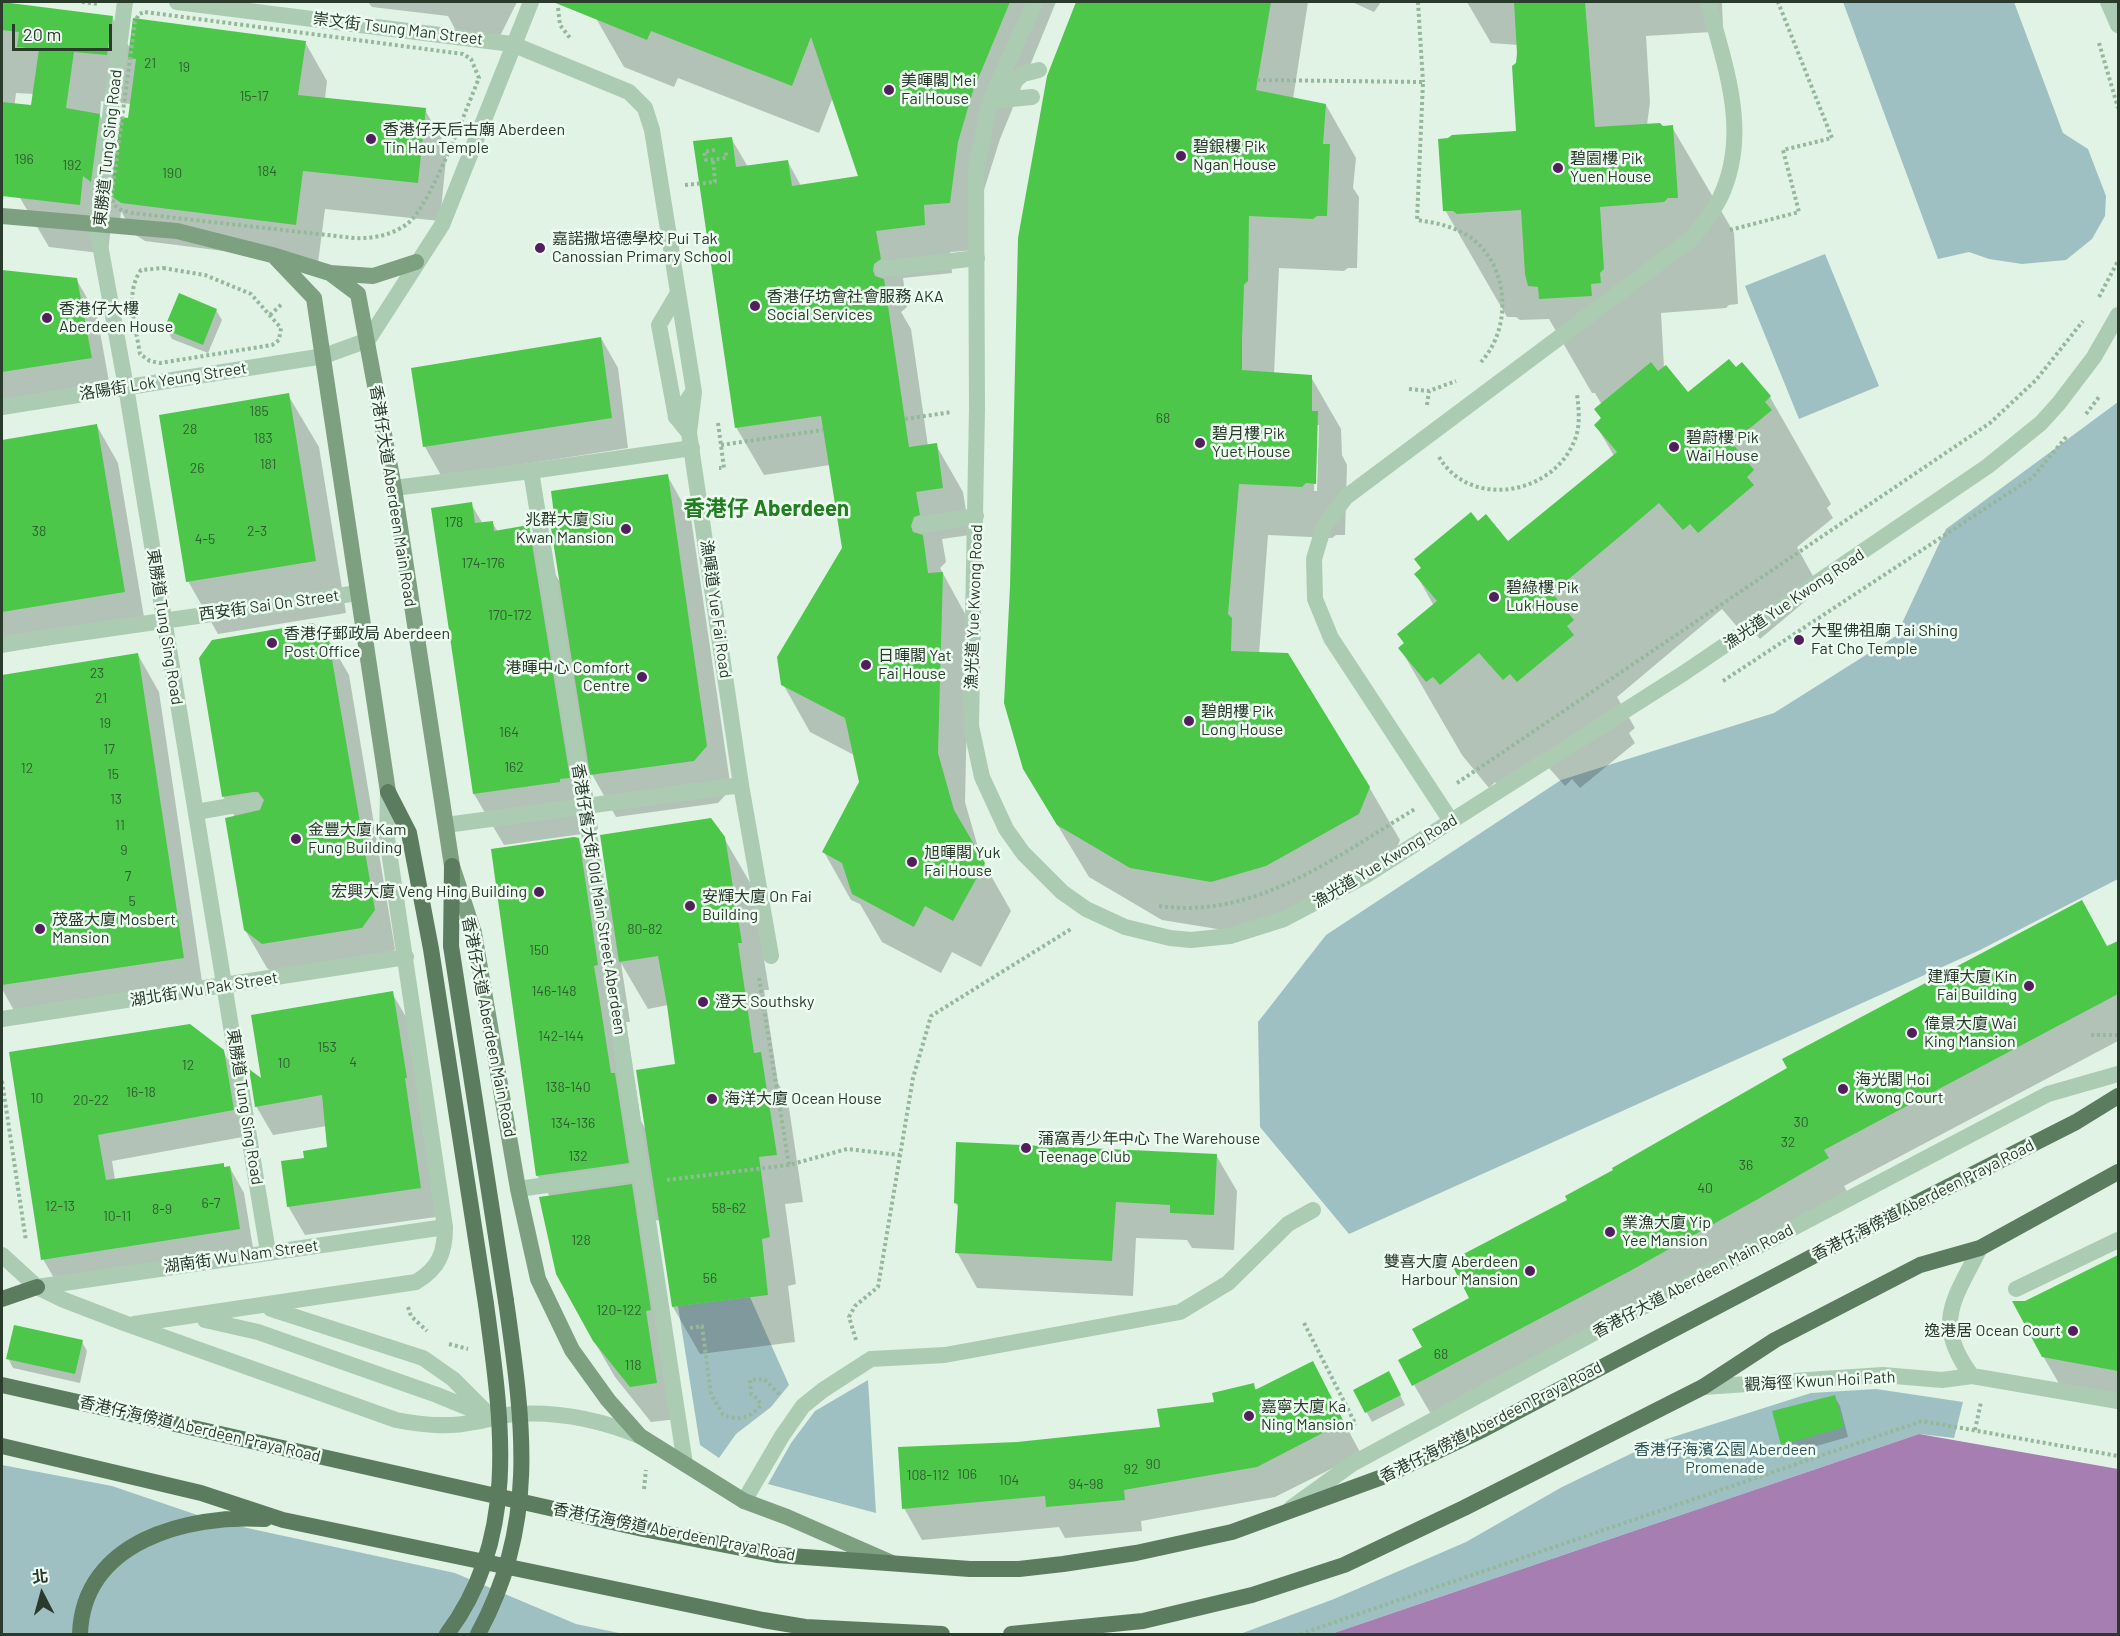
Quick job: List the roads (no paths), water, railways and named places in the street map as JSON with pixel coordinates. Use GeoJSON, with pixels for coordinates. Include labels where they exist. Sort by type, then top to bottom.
{"type":"FeatureCollection","features":[{"type":"Feature","properties":{"kind":"main road","name":"香港仔大道 Aberdeen Main Road"},"geometry":{"type":"LineString","coordinates":[[2,216],[177,231],[272,255],[330,273],[357,294],[368,340],[394,488],[452,866],[474,933],[518,1189],[537,1279],[572,1350],[608,1400],[640,1436],[744,1501],[787,1516],[896,1565]]}},
{"type":"Feature","properties":{"kind":"main road"},"geometry":{"type":"LineString","coordinates":[[272,255],[314,298],[388,792],[409,833],[431,949],[486,1304],[501,1425],[501,1473],[488,1549],[475,1586],[447,1635]]}},
{"type":"Feature","properties":{"kind":"main road"},"geometry":{"type":"LineString","coordinates":[[330,273],[374,276],[416,262]]}},
{"type":"Feature","properties":{"kind":"main road"},"geometry":{"type":"LineString","coordinates":[[452,866],[451,946],[519,1390],[523,1476],[510,1554],[496,1595],[478,1635]]}},
{"type":"Feature","properties":{"kind":"main road","name":"香港仔海傍道 Aberdeen Praya Road"},"geometry":{"type":"LineString","coordinates":[[2,1385],[643,1529],[777,1555],[970,1569],[1019,1569],[1063,1563],[1136,1553],[1232,1532],[1281,1516],[1385,1476],[1484,1429],[1863,1230],[2076,1122],[2118,1096]]}},
{"type":"Feature","properties":{"kind":"main road"},"geometry":{"type":"LineString","coordinates":[[1011,1635],[1143,1621],[1252,1595],[1344,1565],[1464,1508],[1703,1387],[1775,1340],[1920,1265],[1980,1248],[2118,1172]]}},
{"type":"Feature","properties":{"kind":"main road"},"geometry":{"type":"LineString","coordinates":[[2,1299],[37,1287]]}},
{"type":"Feature","properties":{"kind":"main road"},"geometry":{"type":"LineString","coordinates":[[2,1446],[201,1493],[283,1520],[763,1620],[805,1627],[942,1635]]}},
{"type":"Feature","properties":{"kind":"main road"},"geometry":{"type":"LineString","coordinates":[[80,1635],[87,1594],[100,1574],[134,1545],[164,1532],[222,1520],[283,1520]]}},
{"type":"Feature","properties":{"kind":"street","name":"東勝道 Tung Sing Road"},"geometry":{"type":"LineString","coordinates":[[125,2],[96,223],[126,387],[268,1252]]}},
{"type":"Feature","properties":{"kind":"street","name":"崇文街 Tsung Man Street"},"geometry":{"type":"LineString","coordinates":[[177,2],[512,44]]}},
{"type":"Feature","properties":{"kind":"street"},"geometry":{"type":"LineString","coordinates":[[368,340],[416,262],[442,225],[512,44],[531,2]]}},
{"type":"Feature","properties":{"kind":"street","name":"漁光道 Yue Kwong Road"},"geometry":{"type":"LineString","coordinates":[[1035,2],[990,101],[976,170],[976,516],[971,726],[982,777],[1006,829],[1023,853],[1062,892],[1086,909],[1125,927],[1170,938],[1191,940],[1230,936],[1284,919],[1316,904],[1450,822],[1703,660],[1988,466],[2041,423],[2059,403],[2094,357],[2118,315]]}},
{"type":"Feature","properties":{"kind":"street"},"geometry":{"type":"LineString","coordinates":[[1450,822],[1436,797],[1331,638],[1315,599],[1314,559],[1324,526],[1346,497],[1691,239],[1720,199],[1735,157],[1734,102],[1708,2]]}},
{"type":"Feature","properties":{"kind":"street"},"geometry":{"type":"LineString","coordinates":[[2108,2],[2118,25]]}},
{"type":"Feature","properties":{"kind":"street","name":"漁暉道 Yue Fai Road"},"geometry":{"type":"LineString","coordinates":[[512,44],[629,92],[645,108],[652,130],[694,392],[691,441],[741,785],[771,956]]}},
{"type":"Feature","properties":{"kind":"street"},"geometry":{"type":"LineString","coordinates":[[990,101],[1023,74],[1039,70]]}},
{"type":"Feature","properties":{"kind":"street"},"geometry":{"type":"LineString","coordinates":[[990,101],[1032,97]]}},
{"type":"Feature","properties":{"kind":"street"},"geometry":{"type":"LineString","coordinates":[[883,269],[977,258]]}},
{"type":"Feature","properties":{"kind":"street"},"geometry":{"type":"LineString","coordinates":[[394,488],[531,471],[691,441],[676,417],[659,325],[678,293]]}},
{"type":"Feature","properties":{"kind":"street","name":"洛陽街 Lok Yeung Street"},"geometry":{"type":"LineString","coordinates":[[2,407],[324,356],[368,340]]}},
{"type":"Feature","properties":{"kind":"street"},"geometry":{"type":"LineString","coordinates":[[676,417],[694,392]]}},
{"type":"Feature","properties":{"kind":"street","name":"香港仔舊大街 Old Main Street Aberdeen"},"geometry":{"type":"LineString","coordinates":[[531,471],[585,807],[685,1464]]}},
{"type":"Feature","properties":{"kind":"street"},"geometry":{"type":"LineString","coordinates":[[921,525],[976,516]]}},
{"type":"Feature","properties":{"kind":"street","name":"西安街 Sai On Street"},"geometry":{"type":"LineString","coordinates":[[2,644],[358,593]]}},
{"type":"Feature","properties":{"kind":"street"},"geometry":{"type":"LineString","coordinates":[[446,825],[741,785]]}},
{"type":"Feature","properties":{"kind":"street"},"geometry":{"type":"LineString","coordinates":[[124,1323],[142,1324],[416,1282],[431,1273],[440,1261],[445,1245],[445,1227],[387,838],[388,792]]}},
{"type":"Feature","properties":{"kind":"street"},"geometry":{"type":"LineString","coordinates":[[196,812],[254,802]]}},
{"type":"Feature","properties":{"kind":"street","name":"湖北街 Wu Pak Street"},"geometry":{"type":"LineString","coordinates":[[2,1019],[406,957]]}},
{"type":"Feature","properties":{"kind":"street","name":"香港仔大道 Aberdeen Main Road"},"geometry":{"type":"LineString","coordinates":[[1281,1516],[1352,1464],[1639,1309],[2048,1094],[2118,1074]]}},
{"type":"Feature","properties":{"kind":"street"},"geometry":{"type":"LineString","coordinates":[[518,1189],[640,1172]]}},
{"type":"Feature","properties":{"kind":"street"},"geometry":{"type":"LineString","coordinates":[[744,1501],[798,1413],[823,1390],[871,1359],[945,1355],[1180,1312],[1228,1283],[1288,1224],[1313,1210]]}},
{"type":"Feature","properties":{"kind":"street","name":"湖南街 Wu Nam Street"},"geometry":{"type":"LineString","coordinates":[[37,1287],[445,1227]]}},
{"type":"Feature","properties":{"kind":"street"},"geometry":{"type":"LineString","coordinates":[[2016,1289],[2118,1240]]}},
{"type":"Feature","properties":{"kind":"street"},"geometry":{"type":"LineString","coordinates":[[1972,1376],[1957,1356],[1952,1338],[1950,1316],[1953,1298],[1980,1248]]}},
{"type":"Feature","properties":{"kind":"street"},"geometry":{"type":"LineString","coordinates":[[2,1255],[37,1287],[64,1300],[396,1420],[429,1425],[452,1425],[514,1414],[569,1416],[618,1427],[640,1436]]}},
{"type":"Feature","properties":{"kind":"street"},"geometry":{"type":"LineString","coordinates":[[253,1308],[287,1312],[423,1358],[453,1379],[491,1417]]}},
{"type":"Feature","properties":{"kind":"street"},"geometry":{"type":"LineString","coordinates":[[182,1318],[212,1321],[258,1332],[437,1395],[491,1417]]}},
{"type":"Feature","properties":{"kind":"street","name":"觀海徑 Kwun Hoi Path"},"geometry":{"type":"LineString","coordinates":[[1703,1387],[1883,1376],[1942,1380],[1972,1376],[2118,1401]]}},
{"type":"Feature","properties":{"kind":"place","name":"美暉閣 Mei Fai House"},"geometry":{"type":"Point","coordinates":[889,90]}},
{"type":"Feature","properties":{"kind":"place","name":"香港仔天后古廟 Aberdeen Tin Hau Temple"},"geometry":{"type":"Point","coordinates":[371,139]}},
{"type":"Feature","properties":{"kind":"place","name":"碧銀樓 Pik Ngan House"},"geometry":{"type":"Point","coordinates":[1181,156]}},
{"type":"Feature","properties":{"kind":"place","name":"碧園樓 Pik Yuen House"},"geometry":{"type":"Point","coordinates":[1558,168]}},
{"type":"Feature","properties":{"kind":"place","name":"嘉諾撒培德學校 Pui Tak Canossian Primary School"},"geometry":{"type":"Point","coordinates":[540,248]}},
{"type":"Feature","properties":{"kind":"place","name":"香港仔坊會社會服務 AKA Social Services"},"geometry":{"type":"Point","coordinates":[755,306]}},
{"type":"Feature","properties":{"kind":"place","name":"香港仔大樓 Aberdeen House"},"geometry":{"type":"Point","coordinates":[47,318]}},
{"type":"Feature","properties":{"kind":"place","name":"碧月樓 Pik Yuet House"},"geometry":{"type":"Point","coordinates":[1200,443]}},
{"type":"Feature","properties":{"kind":"place","name":"碧蔚樓 Pik Wai House"},"geometry":{"type":"Point","coordinates":[1674,447]}},
{"type":"Feature","properties":{"kind":"place","name":"兆群大廈 Siu Kwan Mansion"},"geometry":{"type":"Point","coordinates":[626,529]}},
{"type":"Feature","properties":{"kind":"place","name":"碧綠樓 Pik Luk House"},"geometry":{"type":"Point","coordinates":[1494,597]}},
{"type":"Feature","properties":{"kind":"place","name":"大聖佛祖廟 Tai Shing Fat Cho Temple"},"geometry":{"type":"Point","coordinates":[1799,640]}},
{"type":"Feature","properties":{"kind":"place","name":"香港仔郵政局 Aberdeen Post Office"},"geometry":{"type":"Point","coordinates":[272,643]}},
{"type":"Feature","properties":{"kind":"place","name":"日暉閣 Yat Fai House"},"geometry":{"type":"Point","coordinates":[866,665]}},
{"type":"Feature","properties":{"kind":"place","name":"港暉中心 Comfort Centre"},"geometry":{"type":"Point","coordinates":[642,677]}},
{"type":"Feature","properties":{"kind":"place","name":"碧朗樓 Pik Long House"},"geometry":{"type":"Point","coordinates":[1189,721]}},
{"type":"Feature","properties":{"kind":"place","name":"金豐大廈 Kam Fung Building"},"geometry":{"type":"Point","coordinates":[296,839]}},
{"type":"Feature","properties":{"kind":"place","name":"旭暉閣 Yuk Fai House"},"geometry":{"type":"Point","coordinates":[912,862]}},
{"type":"Feature","properties":{"kind":"place","name":"宏興大廈 Veng Hing Building"},"geometry":{"type":"Point","coordinates":[539,892]}},
{"type":"Feature","properties":{"kind":"place","name":"安輝大廈 On Fai Building"},"geometry":{"type":"Point","coordinates":[690,906]}},
{"type":"Feature","properties":{"kind":"place","name":"茂盛大廈 Mosbert Mansion"},"geometry":{"type":"Point","coordinates":[40,929]}},
{"type":"Feature","properties":{"kind":"place","name":"建輝大廈 Kin Fai Building"},"geometry":{"type":"Point","coordinates":[2029,986]}},
{"type":"Feature","properties":{"kind":"place","name":"澄天 Southsky"},"geometry":{"type":"Point","coordinates":[703,1002]}},
{"type":"Feature","properties":{"kind":"place","name":"偉景大廈 Wai King Mansion"},"geometry":{"type":"Point","coordinates":[1912,1033]}},
{"type":"Feature","properties":{"kind":"place","name":"海光閣 Hoi Kwong Court"},"geometry":{"type":"Point","coordinates":[1843,1089]}},
{"type":"Feature","properties":{"kind":"place","name":"海洋大廈 Ocean House"},"geometry":{"type":"Point","coordinates":[712,1099]}},
{"type":"Feature","properties":{"kind":"place","name":"蒲窩青少年中心 The Warehouse Teenage Club"},"geometry":{"type":"Point","coordinates":[1026,1148]}},
{"type":"Feature","properties":{"kind":"place","name":"業漁大廈 Yip Yee Mansion"},"geometry":{"type":"Point","coordinates":[1610,1232]}},
{"type":"Feature","properties":{"kind":"place","name":"雙喜大廈 Aberdeen Harbour Mansion"},"geometry":{"type":"Point","coordinates":[1530,1271]}},
{"type":"Feature","properties":{"kind":"place","name":"逸港居 Ocean Court"},"geometry":{"type":"Point","coordinates":[2073,1331]}},
{"type":"Feature","properties":{"kind":"place","name":"嘉寧大廈 Ka Ning Mansion"},"geometry":{"type":"Point","coordinates":[1249,1416]}},
{"type":"Feature","properties":{"kind":"district","name":"香港仔 Aberdeen"},"geometry":{"type":"Point","coordinates":[766,509]}},
{"type":"Feature","properties":{"kind":"park label","name":"香港仔海濱公園 Aberdeen Promenade"},"geometry":{"type":"Point","coordinates":[1725,1459]}}]}
